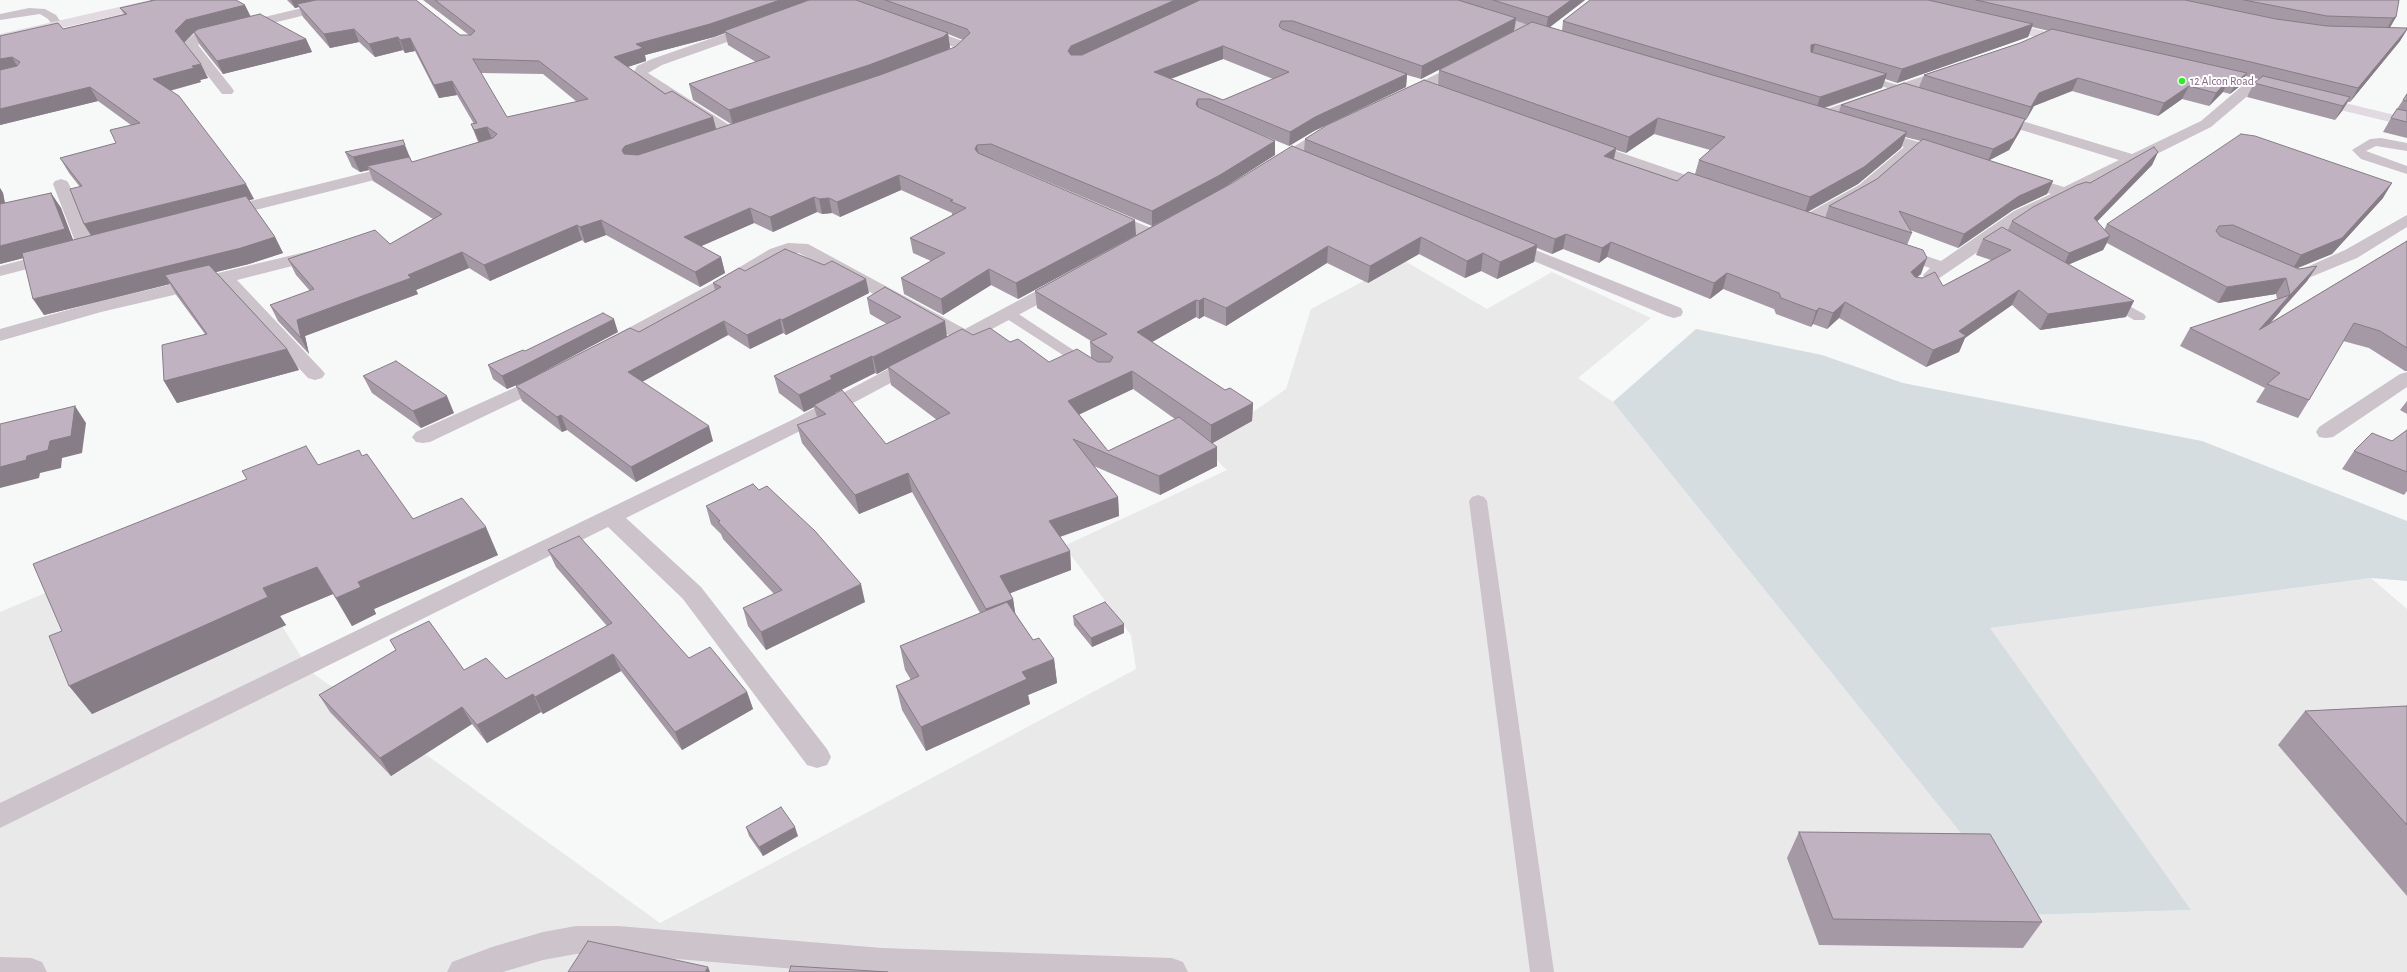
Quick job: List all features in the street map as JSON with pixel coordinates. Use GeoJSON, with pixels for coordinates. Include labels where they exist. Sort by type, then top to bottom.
{"type":"FeatureCollection","features":[{"type":"Feature","properties":{"kind":"main road"},"geometry":{"type":"LineString","coordinates":[[0,38],[129,0]]}},
{"type":"Feature","properties":{"kind":"main road"},"geometry":{"type":"LineString","coordinates":[[0,29],[55,21],[167,0]]}},
{"type":"Feature","properties":{"kind":"main road"},"geometry":{"type":"LineString","coordinates":[[1986,22],[2080,43]]}},
{"type":"Feature","properties":{"kind":"main road"},"geometry":{"type":"LineString","coordinates":[[2199,71],[2407,122]]}},
{"type":"Feature","properties":{"kind":"street"},"geometry":{"type":"LineString","coordinates":[[227,91],[190,44],[199,37],[350,0]]}},
{"type":"Feature","properties":{"kind":"street"},"geometry":{"type":"LineString","coordinates":[[1435,0],[1530,30],[1558,34]]}},
{"type":"Feature","properties":{"kind":"street"},"geometry":{"type":"LineString","coordinates":[[732,133],[640,74],[642,69],[657,62],[768,23]]}},
{"type":"Feature","properties":{"kind":"street"},"geometry":{"type":"LineString","coordinates":[[909,26],[963,46],[950,56],[928,64]]}},
{"type":"Feature","properties":{"kind":"street"},"geometry":{"type":"LineString","coordinates":[[1503,44],[1530,30]]}},
{"type":"Feature","properties":{"kind":"street"},"geometry":{"type":"LineString","coordinates":[[2025,45],[2046,36]]}},
{"type":"Feature","properties":{"kind":"street"},"geometry":{"type":"LineString","coordinates":[[1389,102],[1483,55]]}},
{"type":"Feature","properties":{"kind":"street"},"geometry":{"type":"LineString","coordinates":[[1817,117],[1966,66]]}},
{"type":"Feature","properties":{"kind":"street"},"geometry":{"type":"LineString","coordinates":[[1401,79],[1443,93]]}},
{"type":"Feature","properties":{"kind":"street"},"geometry":{"type":"LineString","coordinates":[[1920,283],[1943,267],[1999,237],[2020,215],[2206,124],[2253,84]]}},
{"type":"Feature","properties":{"kind":"street"},"geometry":{"type":"LineString","coordinates":[[1901,89],[1923,96]]}},
{"type":"Feature","properties":{"kind":"street"},"geometry":{"type":"LineString","coordinates":[[1803,113],[1840,124]]}},
{"type":"Feature","properties":{"kind":"street"},"geometry":{"type":"LineString","coordinates":[[1983,114],[2134,160]]}},
{"type":"Feature","properties":{"kind":"street"},"geometry":{"type":"LineString","coordinates":[[1258,174],[1282,151],[1348,122]]}},
{"type":"Feature","properties":{"kind":"street"},"geometry":{"type":"LineString","coordinates":[[718,138],[747,128]]}},
{"type":"Feature","properties":{"kind":"street"},"geometry":{"type":"LineString","coordinates":[[1863,130],[1957,158]]}},
{"type":"Feature","properties":{"kind":"street"},"geometry":{"type":"LineString","coordinates":[[1573,141],[1727,194]]}},
{"type":"Feature","properties":{"kind":"street"},"geometry":{"type":"LineString","coordinates":[[1830,228],[1800,218],[1865,188],[1915,146]]}},
{"type":"Feature","properties":{"kind":"street"},"geometry":{"type":"LineString","coordinates":[[1282,151],[1311,163]]}},
{"type":"Feature","properties":{"kind":"street"},"geometry":{"type":"LineString","coordinates":[[207,218],[418,165]]}},
{"type":"Feature","properties":{"kind":"street"},"geometry":{"type":"LineString","coordinates":[[2007,174],[2065,193]]}},
{"type":"Feature","properties":{"kind":"street"},"geometry":{"type":"LineString","coordinates":[[0,271],[82,250],[61,184]]}},
{"type":"Feature","properties":{"kind":"street"},"geometry":{"type":"LineString","coordinates":[[1095,210],[1153,235]]}},
{"type":"Feature","properties":{"kind":"street"},"geometry":{"type":"LineString","coordinates":[[2269,269],[2290,278],[2301,276],[2351,254],[2407,220]]}},
{"type":"Feature","properties":{"kind":"street"},"geometry":{"type":"LineString","coordinates":[[1132,246],[1173,224]]}},
{"type":"Feature","properties":{"kind":"street"},"geometry":{"type":"LineString","coordinates":[[1496,239],[1674,312]]}},
{"type":"Feature","properties":{"kind":"street"},"geometry":{"type":"LineString","coordinates":[[1882,246],[1943,267]]}},
{"type":"Feature","properties":{"kind":"street"},"geometry":{"type":"LineString","coordinates":[[595,354],[719,287],[776,253],[788,248],[802,248],[964,336]]}},
{"type":"Feature","properties":{"kind":"street"},"geometry":{"type":"LineString","coordinates":[[0,335],[103,306],[225,278],[334,250]]}},
{"type":"Feature","properties":{"kind":"street"},"geometry":{"type":"LineString","coordinates":[[0,816],[612,518],[800,423],[964,336],[1009,314],[1077,276]]}},
{"type":"Feature","properties":{"kind":"street"},"geometry":{"type":"LineString","coordinates":[[225,278],[315,374]]}},
{"type":"Feature","properties":{"kind":"street"},"geometry":{"type":"LineString","coordinates":[[423,437],[560,372]]}},
{"type":"Feature","properties":{"kind":"street"},"geometry":{"type":"LineString","coordinates":[[2326,432],[2398,382],[2407,378]]}},
{"type":"Feature","properties":{"kind":"street"},"geometry":{"type":"LineString","coordinates":[[612,518],[692,593],[817,757]]}},
{"type":"Feature","properties":{"kind":"street"},"geometry":{"type":"LineString","coordinates":[[463,972],[492,961],[542,946],[576,940],[618,940],[882,962],[1172,972]]}},
{"type":"Feature","properties":{"kind":"street"},"geometry":{"type":"LineString","coordinates":[[0,971],[31,972]]}},
{"type":"Feature","properties":{"kind":"lane"},"geometry":{"type":"LineString","coordinates":[[0,17],[42,11],[55,21]]}},
{"type":"Feature","properties":{"kind":"lane"},"geometry":{"type":"LineString","coordinates":[[1848,73],[1901,89]]}},
{"type":"Feature","properties":{"kind":"lane"},"geometry":{"type":"LineString","coordinates":[[2407,147],[2374,142],[2358,150],[2365,156],[2407,170]]}},
{"type":"Feature","properties":{"kind":"lane"},"geometry":{"type":"LineString","coordinates":[[2095,292],[2139,317]]}},
{"type":"Feature","properties":{"kind":"lane"},"geometry":{"type":"LineString","coordinates":[[1009,314],[1098,372]]}},
{"type":"Feature","properties":{"kind":"lane"},"geometry":{"type":"LineString","coordinates":[[1478,501],[1542,972]]}},
{"type":"Feature","properties":{"kind":"shaded area"},"geometry":{"type":"Polygon","coordinates":[[[1403,260],[1487,309],[1552,272],[1651,318],[1578,378],[1613,402],[2027,915],[2190,910],[1989,628],[2371,578],[2407,609],[2407,972],[0,972],[0,612],[217,521],[310,671],[660,923],[1136,669],[1131,635],[1064,546],[1227,470],[1203,447],[1286,389],[1311,309],[1403,260]]]}},
{"type":"Feature","properties":{"kind":"shaded area"},"geometry":{"type":"Polygon","coordinates":[[[1696,329],[1822,355],[1903,383],[2202,441],[2407,521],[2407,581],[2371,578],[1990,628],[2191,910],[2027,915],[1613,402],[1696,329]]]}},
{"type":"Feature","properties":{"kind":"building"},"geometry":{"type":"Polygon","coordinates":[[[155,0],[236,0],[245,5],[186,20],[175,31],[201,64],[192,66],[194,68],[153,79],[179,96],[246,184],[84,224],[70,189],[82,186],[60,158],[116,143],[110,130],[140,123],[90,87],[0,109],[0,70],[17,66],[20,62],[12,57],[0,59],[0,36],[58,23],[63,29],[127,14],[120,8],[155,0]]]}},
{"type":"Feature","properties":{"kind":"building"},"geometry":{"type":"Polygon","coordinates":[[[316,0],[416,0],[460,35],[471,35],[475,31],[435,0],[780,0],[710,24],[636,44],[643,48],[614,57],[665,94],[672,91],[713,117],[625,146],[622,150],[624,154],[638,155],[880,75],[955,47],[970,33],[967,29],[885,0],[1175,0],[1071,46],[1068,51],[1071,55],[1082,55],[1200,0],[1458,0],[1516,18],[1422,66],[1293,21],[1281,21],[1279,26],[1282,29],[1407,74],[1315,117],[1290,132],[1210,99],[1198,99],[1196,104],[1198,107],[1275,141],[1220,175],[1152,211],[991,144],[977,145],[975,149],[978,153],[1135,220],[1016,283],[989,269],[941,299],[901,278],[945,253],[910,238],[966,208],[950,201],[953,200],[899,175],[837,202],[829,198],[819,199],[814,197],[770,217],[750,208],[684,237],[721,257],[695,272],[601,220],[580,227],[577,225],[484,265],[462,252],[408,275],[411,278],[297,320],[301,338],[270,305],[314,289],[288,259],[375,230],[390,244],[442,214],[367,166],[409,157],[412,162],[493,138],[497,134],[487,127],[474,130],[471,124],[477,123],[452,81],[434,85],[410,38],[400,40],[398,37],[369,44],[354,29],[324,34],[297,4],[316,0]],[[1223,46],[1154,72],[1223,100],[1289,72],[1223,46]],[[473,59],[507,117],[588,99],[539,61],[473,59]]]}},
{"type":"Feature","properties":{"kind":"building"},"geometry":{"type":"Polygon","coordinates":[[[809,0],[856,0],[948,33],[943,37],[869,65],[729,110],[689,84],[770,57],[724,31],[809,0]]]}},
{"type":"Feature","properties":{"kind":"building"},"geometry":{"type":"Polygon","coordinates":[[[1493,0],[1571,0],[1548,17],[1493,0]]]}},
{"type":"Feature","properties":{"kind":"building"},"geometry":{"type":"Polygon","coordinates":[[[1590,0],[1928,0],[2033,24],[1902,69],[1815,44],[1811,45],[1811,52],[1887,74],[1820,97],[1563,21],[1590,0]]]}},
{"type":"Feature","properties":{"kind":"building"},"geometry":{"type":"Polygon","coordinates":[[[1976,0],[2185,0],[2276,19],[2327,26],[2407,29],[2358,88],[2251,62],[1976,0]]]}},
{"type":"Feature","properties":{"kind":"building"},"geometry":{"type":"Polygon","coordinates":[[[2244,0],[2399,0],[2396,17],[2393,18],[2327,16],[2244,0]]]}},
{"type":"Feature","properties":{"kind":"building"},"geometry":{"type":"Polygon","coordinates":[[[260,14],[306,39],[217,61],[194,32],[198,29],[260,14]]]}},
{"type":"Feature","properties":{"kind":"building"},"geometry":{"type":"Polygon","coordinates":[[[1532,22],[1907,132],[1864,167],[1810,197],[1699,160],[1725,137],[1658,118],[1629,137],[1439,70],[1532,22]]]}},
{"type":"Feature","properties":{"kind":"building"},"geometry":{"type":"Polygon","coordinates":[[[2052,29],[2247,73],[2237,81],[2229,79],[2216,93],[2189,86],[2164,103],[2078,78],[2039,93],[2031,107],[1924,75],[2020,43],[2052,29]]]}},
{"type":"Feature","properties":{"kind":"building"},"geometry":{"type":"Polygon","coordinates":[[[2263,76],[2350,97],[2343,106],[2254,83],[2263,76]]]}},
{"type":"Feature","properties":{"kind":"building"},"geometry":{"type":"Polygon","coordinates":[[[1424,80],[1616,148],[1604,156],[1677,181],[1688,172],[1923,250],[1927,258],[1911,272],[1915,277],[1922,278],[1935,272],[1943,286],[2011,250],[1983,239],[2002,227],[2134,301],[2048,314],[2019,290],[1959,331],[1966,336],[1933,350],[1845,302],[1833,313],[1819,308],[1816,311],[1781,298],[1779,293],[1727,273],[1714,283],[1611,242],[1602,248],[1566,234],[1555,239],[1305,139],[1327,125],[1424,80]]]}},
{"type":"Feature","properties":{"kind":"building"},"geometry":{"type":"Polygon","coordinates":[[[1904,83],[2025,119],[2014,138],[1993,149],[1841,105],[1904,83]]]}},
{"type":"Feature","properties":{"kind":"building"},"geometry":{"type":"Polygon","coordinates":[[[2407,94],[2407,101],[2403,100],[2407,94]]]}},
{"type":"Feature","properties":{"kind":"building"},"geometry":{"type":"Polygon","coordinates":[[[2397,109],[2407,111],[2407,122],[2391,118],[2397,109]]]}},
{"type":"Feature","properties":{"kind":"building"},"geometry":{"type":"Polygon","coordinates":[[[2241,134],[2255,136],[2392,183],[2342,238],[2301,255],[2233,225],[2219,226],[2216,231],[2220,236],[2299,269],[2317,266],[2290,295],[2286,278],[2227,287],[2107,224],[2241,134]]]}},
{"type":"Feature","properties":{"kind":"building"},"geometry":{"type":"Polygon","coordinates":[[[1923,139],[2053,181],[2019,196],[1964,234],[1899,211],[1912,233],[1829,206],[1877,179],[1923,139]]]}},
{"type":"Feature","properties":{"kind":"building"},"geometry":{"type":"Polygon","coordinates":[[[403,140],[405,145],[353,157],[345,152],[403,140]]]}},
{"type":"Feature","properties":{"kind":"building"},"geometry":{"type":"Polygon","coordinates":[[[1292,146],[1537,245],[1500,262],[1483,253],[1467,261],[1421,237],[1370,266],[1328,246],[1226,308],[1204,298],[1199,301],[1196,300],[1137,332],[1225,390],[1230,388],[1253,403],[1211,425],[1132,371],[1068,401],[1108,451],[1179,417],[1217,447],[1159,476],[1073,439],[1118,497],[1049,521],[1070,551],[1000,576],[1013,599],[986,609],[908,473],[855,495],[797,425],[826,414],[814,405],[842,390],[886,444],[950,413],[888,367],[962,329],[973,335],[990,328],[1010,342],[1018,339],[1049,362],[1077,349],[1098,362],[1110,362],[1113,357],[1090,342],[1107,334],[1035,291],[1234,182],[1292,146]]]}},
{"type":"Feature","properties":{"kind":"building"},"geometry":{"type":"Polygon","coordinates":[[[2154,147],[2158,152],[2094,218],[2110,236],[2069,253],[2012,221],[2033,207],[2077,185],[2086,182],[2090,183],[2154,147]]]}},
{"type":"Feature","properties":{"kind":"building"},"geometry":{"type":"Polygon","coordinates":[[[51,193],[65,229],[0,246],[0,204],[51,193]]]}},
{"type":"Feature","properties":{"kind":"building"},"geometry":{"type":"Polygon","coordinates":[[[246,196],[275,237],[241,248],[33,299],[22,253],[246,196]]]}},
{"type":"Feature","properties":{"kind":"building"},"geometry":{"type":"Polygon","coordinates":[[[2407,241],[2407,348],[2380,331],[2354,323],[2309,400],[2267,384],[2280,373],[2190,328],[2290,295],[2259,330],[2407,241]]]}},
{"type":"Feature","properties":{"kind":"building"},"geometry":{"type":"Polygon","coordinates":[[[785,249],[824,265],[832,261],[866,279],[782,320],[780,319],[747,335],[724,321],[628,372],[709,426],[631,467],[561,415],[557,417],[516,386],[630,328],[639,332],[721,287],[713,283],[739,268],[745,271],[785,249]]]}},
{"type":"Feature","properties":{"kind":"building"},"geometry":{"type":"Polygon","coordinates":[[[209,265],[287,349],[164,381],[162,345],[207,334],[165,275],[209,265]]]}},
{"type":"Feature","properties":{"kind":"building"},"geometry":{"type":"Polygon","coordinates":[[[885,287],[945,321],[873,357],[872,356],[830,376],[832,379],[799,395],[774,376],[901,317],[867,298],[885,287]]]}},
{"type":"Feature","properties":{"kind":"building"},"geometry":{"type":"Polygon","coordinates":[[[603,313],[614,319],[502,376],[488,365],[523,350],[525,351],[603,313]]]}},
{"type":"Feature","properties":{"kind":"building"},"geometry":{"type":"Polygon","coordinates":[[[396,361],[447,396],[413,411],[363,376],[396,361]]]}},
{"type":"Feature","properties":{"kind":"building"},"geometry":{"type":"Polygon","coordinates":[[[75,406],[71,436],[50,441],[48,450],[27,456],[26,460],[0,467],[0,424],[75,406]]]}},
{"type":"Feature","properties":{"kind":"building"},"geometry":{"type":"Polygon","coordinates":[[[2407,430],[2407,472],[2354,451],[2372,433],[2392,441],[2407,430]]]}},
{"type":"Feature","properties":{"kind":"building"},"geometry":{"type":"Polygon","coordinates":[[[306,446],[318,465],[359,450],[362,456],[367,454],[413,519],[462,498],[486,527],[358,582],[361,587],[336,598],[317,567],[263,588],[268,597],[69,686],[49,636],[62,631],[33,564],[247,479],[242,471],[306,446]]]}},
{"type":"Feature","properties":{"kind":"building"},"geometry":{"type":"Polygon","coordinates":[[[753,484],[759,490],[767,486],[815,531],[861,584],[761,632],[743,608],[782,590],[718,522],[720,521],[706,506],[753,484]]]}},
{"type":"Feature","properties":{"kind":"building"},"geometry":{"type":"Polygon","coordinates":[[[579,536],[689,658],[710,647],[747,692],[675,732],[613,654],[535,697],[533,694],[477,725],[462,707],[380,758],[319,695],[396,650],[390,640],[429,621],[464,670],[486,658],[506,679],[612,623],[548,550],[579,536]]]}},
{"type":"Feature","properties":{"kind":"building"},"geometry":{"type":"Polygon","coordinates":[[[1007,602],[1033,640],[1039,638],[1054,659],[1022,672],[1027,679],[921,727],[896,686],[919,676],[900,646],[1007,602]]]}},
{"type":"Feature","properties":{"kind":"building"},"geometry":{"type":"Polygon","coordinates":[[[1105,602],[1124,624],[1091,638],[1073,616],[1105,602]]]}},
{"type":"Feature","properties":{"kind":"building"},"geometry":{"type":"Polygon","coordinates":[[[2407,706],[2407,825],[2305,711],[2407,706]]]}},
{"type":"Feature","properties":{"kind":"building"},"geometry":{"type":"Polygon","coordinates":[[[781,807],[795,827],[759,847],[746,827],[781,807]]]}},
{"type":"Feature","properties":{"kind":"building"},"geometry":{"type":"Polygon","coordinates":[[[1799,832],[1990,834],[2042,922],[1833,919],[1799,832]]]}},
{"type":"Feature","properties":{"kind":"building"},"geometry":{"type":"Polygon","coordinates":[[[588,941],[708,967],[705,972],[568,972],[588,941]]]}},
{"type":"Feature","properties":{"kind":"building"},"geometry":{"type":"Polygon","coordinates":[[[791,966],[888,972],[789,972],[791,966]]]}},
{"type":"Feature","properties":{"kind":"place","name":"12 Alcon Road"},"geometry":{"type":"Point","coordinates":[2182,81]}}]}
